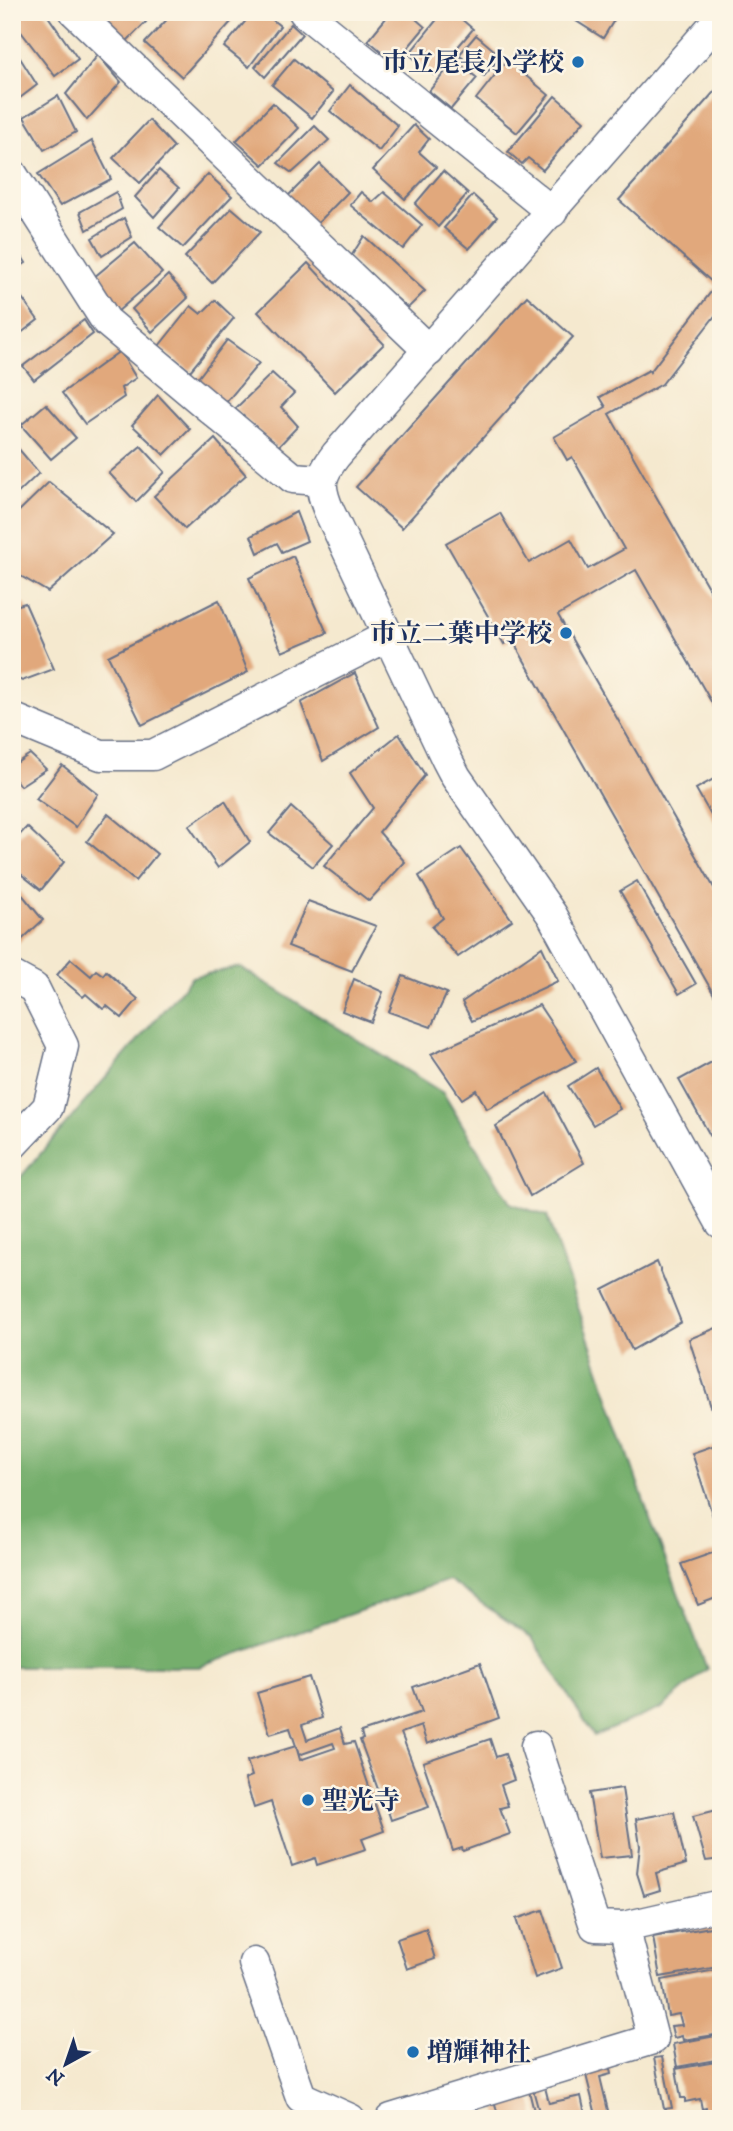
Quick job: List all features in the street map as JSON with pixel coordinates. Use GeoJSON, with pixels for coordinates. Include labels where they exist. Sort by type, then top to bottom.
{"type":"FeatureCollection","features":[{"type":"Feature","properties":{"kind":"street"},"geometry":{"type":"LineString","coordinates":[[75,12],[429,351]]}},
{"type":"Feature","properties":{"kind":"street"},"geometry":{"type":"LineString","coordinates":[[304,12],[552,212]]}},
{"type":"Feature","properties":{"kind":"street"},"geometry":{"type":"LineString","coordinates":[[721,17],[336,455],[320,480],[329,511],[456,777],[552,915],[721,1223]]}},
{"type":"Feature","properties":{"kind":"street"},"geometry":{"type":"LineString","coordinates":[[12,174],[106,320],[293,478],[320,480]]}},
{"type":"Feature","properties":{"kind":"street"},"geometry":{"type":"LineString","coordinates":[[12,718],[101,755],[153,755],[388,636]]}},
{"type":"Feature","properties":{"kind":"street"},"geometry":{"type":"LineString","coordinates":[[12,976],[34,988],[63,1046],[48,1107],[12,1146]]}},
{"type":"Feature","properties":{"kind":"street"},"geometry":{"type":"LineString","coordinates":[[536,1746],[595,1926],[624,1927],[721,1905]]}},
{"type":"Feature","properties":{"kind":"street"},"geometry":{"type":"LineString","coordinates":[[391,2119],[653,2039],[624,1927]]}},
{"type":"Feature","properties":{"kind":"street"},"geometry":{"type":"LineString","coordinates":[[254,1963],[301,2097],[350,2119]]}},
{"type":"Feature","properties":{"kind":"green space"},"geometry":{"type":"Polygon","coordinates":[[[240,967],[443,1093],[510,1203],[547,1216],[649,1516],[707,1669],[662,1708],[594,1736],[532,1638],[448,1580],[199,1667],[13,1667],[12,1675],[12,1187],[192,977],[240,967]]]}},
{"type":"Feature","properties":{"kind":"building"},"geometry":{"type":"Polygon","coordinates":[[[12,12],[45,12],[78,59],[55,76],[12,20],[12,12]]]}},
{"type":"Feature","properties":{"kind":"building"},"geometry":{"type":"Polygon","coordinates":[[[90,12],[135,12],[146,22],[121,47],[90,12]]]}},
{"type":"Feature","properties":{"kind":"building"},"geometry":{"type":"Polygon","coordinates":[[[174,12],[240,12],[182,77],[145,43],[174,12]]]}},
{"type":"Feature","properties":{"kind":"building"},"geometry":{"type":"Polygon","coordinates":[[[253,12],[263,12],[280,26],[249,67],[224,47],[253,12]]]}},
{"type":"Feature","properties":{"kind":"building"},"geometry":{"type":"Polygon","coordinates":[[[391,12],[408,12],[425,27],[395,63],[368,40],[391,12]]]}},
{"type":"Feature","properties":{"kind":"building"},"geometry":{"type":"Polygon","coordinates":[[[443,12],[453,12],[473,29],[434,75],[409,54],[443,12]]]}},
{"type":"Feature","properties":{"kind":"building"},"geometry":{"type":"Polygon","coordinates":[[[562,12],[619,12],[603,38],[562,12]]]}},
{"type":"Feature","properties":{"kind":"building"},"geometry":{"type":"Polygon","coordinates":[[[291,24],[302,34],[265,77],[255,67],[291,24]]]}},
{"type":"Feature","properties":{"kind":"building"},"geometry":{"type":"Polygon","coordinates":[[[476,35],[501,56],[484,76],[459,55],[476,35]]]}},
{"type":"Feature","properties":{"kind":"building"},"geometry":{"type":"Polygon","coordinates":[[[98,55],[121,82],[87,120],[66,94],[98,55]]]}},
{"type":"Feature","properties":{"kind":"building"},"geometry":{"type":"Polygon","coordinates":[[[20,58],[37,85],[12,104],[12,64],[20,58]]]}},
{"type":"Feature","properties":{"kind":"building"},"geometry":{"type":"Polygon","coordinates":[[[294,59],[333,92],[312,118],[272,85],[294,59]]]}},
{"type":"Feature","properties":{"kind":"building"},"geometry":{"type":"Polygon","coordinates":[[[455,60],[477,78],[451,109],[429,91],[455,60]]]}},
{"type":"Feature","properties":{"kind":"building"},"geometry":{"type":"Polygon","coordinates":[[[507,60],[549,95],[517,133],[476,99],[507,60]]]}},
{"type":"Feature","properties":{"kind":"building"},"geometry":{"type":"Polygon","coordinates":[[[721,84],[721,290],[619,200],[721,84]]]}},
{"type":"Feature","properties":{"kind":"building"},"geometry":{"type":"Polygon","coordinates":[[[350,85],[398,126],[379,151],[330,111],[350,85]]]}},
{"type":"Feature","properties":{"kind":"building"},"geometry":{"type":"Polygon","coordinates":[[[58,96],[76,132],[44,150],[24,117],[58,96]]]}},
{"type":"Feature","properties":{"kind":"building"},"geometry":{"type":"Polygon","coordinates":[[[555,96],[584,121],[543,170],[528,158],[522,164],[508,152],[555,96]]]}},
{"type":"Feature","properties":{"kind":"building"},"geometry":{"type":"Polygon","coordinates":[[[273,103],[299,128],[263,165],[236,141],[273,103]]]}},
{"type":"Feature","properties":{"kind":"building"},"geometry":{"type":"Polygon","coordinates":[[[149,120],[174,147],[140,183],[113,158],[149,120]]]}},
{"type":"Feature","properties":{"kind":"building"},"geometry":{"type":"Polygon","coordinates":[[[414,125],[429,139],[419,152],[436,167],[405,199],[373,170],[414,125]]]}},
{"type":"Feature","properties":{"kind":"building"},"geometry":{"type":"Polygon","coordinates":[[[315,126],[329,140],[292,173],[278,163],[315,126]]]}},
{"type":"Feature","properties":{"kind":"building"},"geometry":{"type":"Polygon","coordinates":[[[92,141],[111,179],[60,206],[38,174],[92,141]]]}},
{"type":"Feature","properties":{"kind":"building"},"geometry":{"type":"Polygon","coordinates":[[[320,164],[348,192],[313,228],[284,200],[320,164]]]}},
{"type":"Feature","properties":{"kind":"building"},"geometry":{"type":"Polygon","coordinates":[[[159,170],[179,188],[154,217],[135,197],[159,170]]]}},
{"type":"Feature","properties":{"kind":"building"},"geometry":{"type":"Polygon","coordinates":[[[443,171],[468,193],[438,227],[415,204],[443,171]]]}},
{"type":"Feature","properties":{"kind":"building"},"geometry":{"type":"Polygon","coordinates":[[[208,174],[232,196],[183,248],[159,227],[208,174]]]}},
{"type":"Feature","properties":{"kind":"building"},"geometry":{"type":"Polygon","coordinates":[[[116,192],[122,209],[87,230],[80,212],[116,192]]]}},
{"type":"Feature","properties":{"kind":"building"},"geometry":{"type":"Polygon","coordinates":[[[361,192],[373,202],[384,192],[422,225],[403,249],[350,205],[361,192]]]}},
{"type":"Feature","properties":{"kind":"building"},"geometry":{"type":"Polygon","coordinates":[[[473,195],[497,217],[469,249],[444,228],[473,195]]]}},
{"type":"Feature","properties":{"kind":"building"},"geometry":{"type":"Polygon","coordinates":[[[232,208],[260,232],[212,283],[185,257],[232,208]]]}},
{"type":"Feature","properties":{"kind":"building"},"geometry":{"type":"Polygon","coordinates":[[[124,218],[132,237],[102,256],[92,238],[124,218]]]}},
{"type":"Feature","properties":{"kind":"building"},"geometry":{"type":"Polygon","coordinates":[[[364,236],[425,291],[408,308],[350,258],[364,236]]]}},
{"type":"Feature","properties":{"kind":"building"},"geometry":{"type":"Polygon","coordinates":[[[12,241],[26,263],[12,272],[12,241]]]}},
{"type":"Feature","properties":{"kind":"building"},"geometry":{"type":"Polygon","coordinates":[[[135,243],[162,273],[117,312],[93,278],[135,243]]]}},
{"type":"Feature","properties":{"kind":"building"},"geometry":{"type":"Polygon","coordinates":[[[308,263],[384,344],[335,392],[258,312],[308,263]]]}},
{"type":"Feature","properties":{"kind":"building"},"geometry":{"type":"Polygon","coordinates":[[[168,275],[188,298],[152,332],[132,309],[168,275]]]}},
{"type":"Feature","properties":{"kind":"building"},"geometry":{"type":"Polygon","coordinates":[[[12,284],[38,320],[12,340],[12,284]]]}},
{"type":"Feature","properties":{"kind":"building"},"geometry":{"type":"Polygon","coordinates":[[[714,288],[721,293],[721,308],[662,384],[609,414],[721,610],[721,719],[636,570],[558,615],[721,900],[721,1007],[512,639],[504,644],[446,543],[500,513],[529,563],[571,539],[588,569],[624,549],[572,457],[567,460],[554,437],[606,407],[600,397],[649,370],[650,372],[714,288]]]}},
{"type":"Feature","properties":{"kind":"building"},"geometry":{"type":"Polygon","coordinates":[[[527,296],[573,337],[402,528],[356,487],[527,296]]]}},
{"type":"Feature","properties":{"kind":"building"},"geometry":{"type":"Polygon","coordinates":[[[215,300],[234,318],[190,371],[159,346],[191,306],[201,314],[215,300]]]}},
{"type":"Feature","properties":{"kind":"building"},"geometry":{"type":"Polygon","coordinates":[[[84,320],[93,334],[34,380],[23,366],[84,320]]]}},
{"type":"Feature","properties":{"kind":"building"},"geometry":{"type":"Polygon","coordinates":[[[227,340],[259,363],[225,404],[195,382],[227,340]]]}},
{"type":"Feature","properties":{"kind":"building"},"geometry":{"type":"Polygon","coordinates":[[[120,351],[136,378],[121,388],[124,397],[85,424],[62,393],[120,351]]]}},
{"type":"Feature","properties":{"kind":"building"},"geometry":{"type":"Polygon","coordinates":[[[272,373],[294,393],[281,407],[298,426],[277,448],[235,409],[272,373]]]}},
{"type":"Feature","properties":{"kind":"building"},"geometry":{"type":"Polygon","coordinates":[[[158,395],[190,429],[164,455],[132,425],[158,395]]]}},
{"type":"Feature","properties":{"kind":"building"},"geometry":{"type":"Polygon","coordinates":[[[46,404],[76,438],[51,459],[21,425],[46,404]]]}},
{"type":"Feature","properties":{"kind":"building"},"geometry":{"type":"Polygon","coordinates":[[[215,439],[246,475],[185,529],[154,496],[215,439]]]}},
{"type":"Feature","properties":{"kind":"building"},"geometry":{"type":"Polygon","coordinates":[[[12,441],[39,473],[12,499],[12,441]]]}},
{"type":"Feature","properties":{"kind":"building"},"geometry":{"type":"Polygon","coordinates":[[[141,446],[165,472],[136,502],[109,473],[141,446]]]}},
{"type":"Feature","properties":{"kind":"building"},"geometry":{"type":"Polygon","coordinates":[[[49,482],[113,534],[48,592],[12,571],[12,518],[49,482]]]}},
{"type":"Feature","properties":{"kind":"building"},"geometry":{"type":"Polygon","coordinates":[[[296,512],[307,541],[282,552],[277,543],[258,553],[251,536],[296,512]]]}},
{"type":"Feature","properties":{"kind":"building"},"geometry":{"type":"Polygon","coordinates":[[[293,556],[327,633],[282,652],[249,578],[293,556]]]}},
{"type":"Feature","properties":{"kind":"building"},"geometry":{"type":"Polygon","coordinates":[[[219,600],[248,672],[142,725],[108,656],[219,600]]]}},
{"type":"Feature","properties":{"kind":"building"},"geometry":{"type":"Polygon","coordinates":[[[25,603],[54,669],[22,681],[12,676],[12,607],[25,603]]]}},
{"type":"Feature","properties":{"kind":"building"},"geometry":{"type":"Polygon","coordinates":[[[355,673],[379,727],[323,761],[301,703],[355,673]]]}},
{"type":"Feature","properties":{"kind":"building"},"geometry":{"type":"Polygon","coordinates":[[[399,734],[425,775],[379,832],[405,862],[369,901],[324,866],[373,808],[350,773],[399,734]]]}},
{"type":"Feature","properties":{"kind":"building"},"geometry":{"type":"Polygon","coordinates":[[[30,754],[46,769],[20,786],[12,775],[12,766],[30,754]]]}},
{"type":"Feature","properties":{"kind":"building"},"geometry":{"type":"Polygon","coordinates":[[[62,765],[98,794],[76,827],[36,799],[62,765]]]}},
{"type":"Feature","properties":{"kind":"building"},"geometry":{"type":"Polygon","coordinates":[[[721,775],[721,833],[696,789],[721,775]]]}},
{"type":"Feature","properties":{"kind":"building"},"geometry":{"type":"Polygon","coordinates":[[[225,801],[250,842],[218,868],[189,826],[225,801]]]}},
{"type":"Feature","properties":{"kind":"building"},"geometry":{"type":"Polygon","coordinates":[[[291,807],[333,844],[313,867],[269,833],[291,807]]]}},
{"type":"Feature","properties":{"kind":"building"},"geometry":{"type":"Polygon","coordinates":[[[108,814],[157,854],[135,881],[87,841],[108,814]]]}},
{"type":"Feature","properties":{"kind":"building"},"geometry":{"type":"Polygon","coordinates":[[[27,827],[64,862],[41,890],[12,867],[12,843],[27,827]]]}},
{"type":"Feature","properties":{"kind":"building"},"geometry":{"type":"Polygon","coordinates":[[[461,848],[512,920],[458,957],[432,927],[443,918],[419,876],[461,848]]]}},
{"type":"Feature","properties":{"kind":"building"},"geometry":{"type":"Polygon","coordinates":[[[637,881],[696,984],[679,994],[620,891],[637,881]]]}},
{"type":"Feature","properties":{"kind":"building"},"geometry":{"type":"Polygon","coordinates":[[[15,886],[43,920],[16,945],[12,941],[12,889],[15,886]]]}},
{"type":"Feature","properties":{"kind":"building"},"geometry":{"type":"Polygon","coordinates":[[[308,901],[376,926],[352,971],[288,946],[308,901]]]}},
{"type":"Feature","properties":{"kind":"building"},"geometry":{"type":"Polygon","coordinates":[[[542,947],[558,981],[472,1021],[462,1002],[542,947]]]}},
{"type":"Feature","properties":{"kind":"building"},"geometry":{"type":"Polygon","coordinates":[[[71,959],[91,976],[96,970],[103,975],[106,971],[138,999],[122,1018],[107,1006],[103,1009],[86,994],[83,997],[57,975],[71,959]]]}},
{"type":"Feature","properties":{"kind":"building"},"geometry":{"type":"Polygon","coordinates":[[[403,976],[447,993],[431,1027],[389,1012],[403,976]]]}},
{"type":"Feature","properties":{"kind":"building"},"geometry":{"type":"Polygon","coordinates":[[[354,979],[383,992],[371,1022],[342,1011],[354,979]]]}},
{"type":"Feature","properties":{"kind":"building"},"geometry":{"type":"Polygon","coordinates":[[[539,1005],[576,1061],[487,1109],[476,1090],[462,1099],[431,1054],[539,1005]]]}},
{"type":"Feature","properties":{"kind":"building"},"geometry":{"type":"Polygon","coordinates":[[[721,1057],[721,1155],[679,1080],[721,1057]]]}},
{"type":"Feature","properties":{"kind":"building"},"geometry":{"type":"Polygon","coordinates":[[[596,1068],[620,1109],[593,1125],[568,1086],[596,1068]]]}},
{"type":"Feature","properties":{"kind":"building"},"geometry":{"type":"Polygon","coordinates":[[[547,1093],[584,1163],[530,1196],[496,1126],[547,1093]]]}},
{"type":"Feature","properties":{"kind":"building"},"geometry":{"type":"Polygon","coordinates":[[[657,1262],[681,1322],[632,1350],[603,1290],[657,1262]]]}},
{"type":"Feature","properties":{"kind":"building"},"geometry":{"type":"Polygon","coordinates":[[[721,1326],[721,1407],[712,1410],[689,1339],[721,1326]]]}},
{"type":"Feature","properties":{"kind":"building"},"geometry":{"type":"Polygon","coordinates":[[[721,1443],[721,1538],[720,1538],[692,1453],[721,1443]]]}},
{"type":"Feature","properties":{"kind":"building"},"geometry":{"type":"Polygon","coordinates":[[[721,1550],[721,1596],[698,1605],[681,1564],[721,1550]]]}},
{"type":"Feature","properties":{"kind":"building"},"geometry":{"type":"Polygon","coordinates":[[[480,1663],[499,1718],[427,1744],[421,1726],[401,1733],[429,1807],[391,1820],[360,1740],[363,1739],[361,1732],[422,1712],[413,1687],[480,1663]]]}},
{"type":"Feature","properties":{"kind":"building"},"geometry":{"type":"Polygon","coordinates":[[[309,1677],[322,1718],[302,1725],[307,1740],[340,1728],[345,1744],[354,1742],[384,1831],[362,1839],[366,1849],[317,1865],[315,1858],[292,1866],[271,1802],[254,1808],[245,1779],[252,1776],[247,1761],[296,1746],[290,1728],[270,1734],[257,1693],[309,1677]],[[333,1743],[299,1755],[296,1746],[300,1760],[335,1748],[333,1743]]]}},
{"type":"Feature","properties":{"kind":"building"},"geometry":{"type":"Polygon","coordinates":[[[490,1739],[496,1757],[505,1754],[514,1780],[501,1785],[508,1806],[500,1808],[510,1834],[463,1851],[462,1848],[453,1851],[423,1762],[490,1739]]]}},
{"type":"Feature","properties":{"kind":"building"},"geometry":{"type":"Polygon","coordinates":[[[622,1788],[632,1855],[600,1858],[589,1793],[622,1788]]]}},
{"type":"Feature","properties":{"kind":"building"},"geometry":{"type":"Polygon","coordinates":[[[721,1809],[721,1859],[706,1861],[693,1816],[721,1809]]]}},
{"type":"Feature","properties":{"kind":"building"},"geometry":{"type":"Polygon","coordinates":[[[674,1812],[686,1864],[656,1873],[660,1890],[644,1895],[637,1873],[640,1846],[636,1819],[674,1812]]]}},
{"type":"Feature","properties":{"kind":"building"},"geometry":{"type":"Polygon","coordinates":[[[543,1910],[562,1968],[535,1978],[516,1919],[543,1910]]]}},
{"type":"Feature","properties":{"kind":"building"},"geometry":{"type":"Polygon","coordinates":[[[711,1927],[718,1967],[660,1977],[653,1937],[711,1927]]]}},
{"type":"Feature","properties":{"kind":"building"},"geometry":{"type":"Polygon","coordinates":[[[426,1929],[435,1959],[407,1969],[397,1939],[426,1929]]]}},
{"type":"Feature","properties":{"kind":"building"},"geometry":{"type":"Polygon","coordinates":[[[721,1969],[721,2034],[683,2040],[682,2036],[674,2038],[671,2026],[682,2025],[679,2014],[668,2016],[662,1980],[721,1969]]]}},
{"type":"Feature","properties":{"kind":"building"},"geometry":{"type":"Polygon","coordinates":[[[721,2035],[721,2059],[677,2067],[673,2044],[721,2035]]]}},
{"type":"Feature","properties":{"kind":"building"},"geometry":{"type":"Polygon","coordinates":[[[662,2057],[672,2108],[664,2109],[654,2058],[662,2057]]]}},
{"type":"Feature","properties":{"kind":"building"},"geometry":{"type":"Polygon","coordinates":[[[721,2061],[721,2109],[706,2111],[706,2108],[702,2109],[700,2099],[685,2102],[685,2098],[681,2098],[676,2069],[721,2061]]]}},
{"type":"Feature","properties":{"kind":"building"},"geometry":{"type":"Polygon","coordinates":[[[609,2065],[611,2074],[600,2077],[610,2119],[597,2119],[585,2071],[609,2065]]]}},
{"type":"Feature","properties":{"kind":"building"},"geometry":{"type":"Polygon","coordinates":[[[544,2083],[549,2103],[581,2096],[586,2119],[541,2119],[532,2086],[544,2083]]]}},
{"type":"Feature","properties":{"kind":"building"},"geometry":{"type":"Polygon","coordinates":[[[528,2087],[536,2119],[499,2119],[493,2096],[528,2087]]]}},
{"type":"Feature","properties":{"kind":"place","name":"市立尾長小学校"},"geometry":{"type":"Point","coordinates":[578,62]}},
{"type":"Feature","properties":{"kind":"place","name":"市立二葉中学校"},"geometry":{"type":"Point","coordinates":[566,633]}},
{"type":"Feature","properties":{"kind":"place","name":"聖光寺"},"geometry":{"type":"Point","coordinates":[308,1800]}},
{"type":"Feature","properties":{"kind":"place","name":"増輝神社"},"geometry":{"type":"Point","coordinates":[413,2052]}}]}
